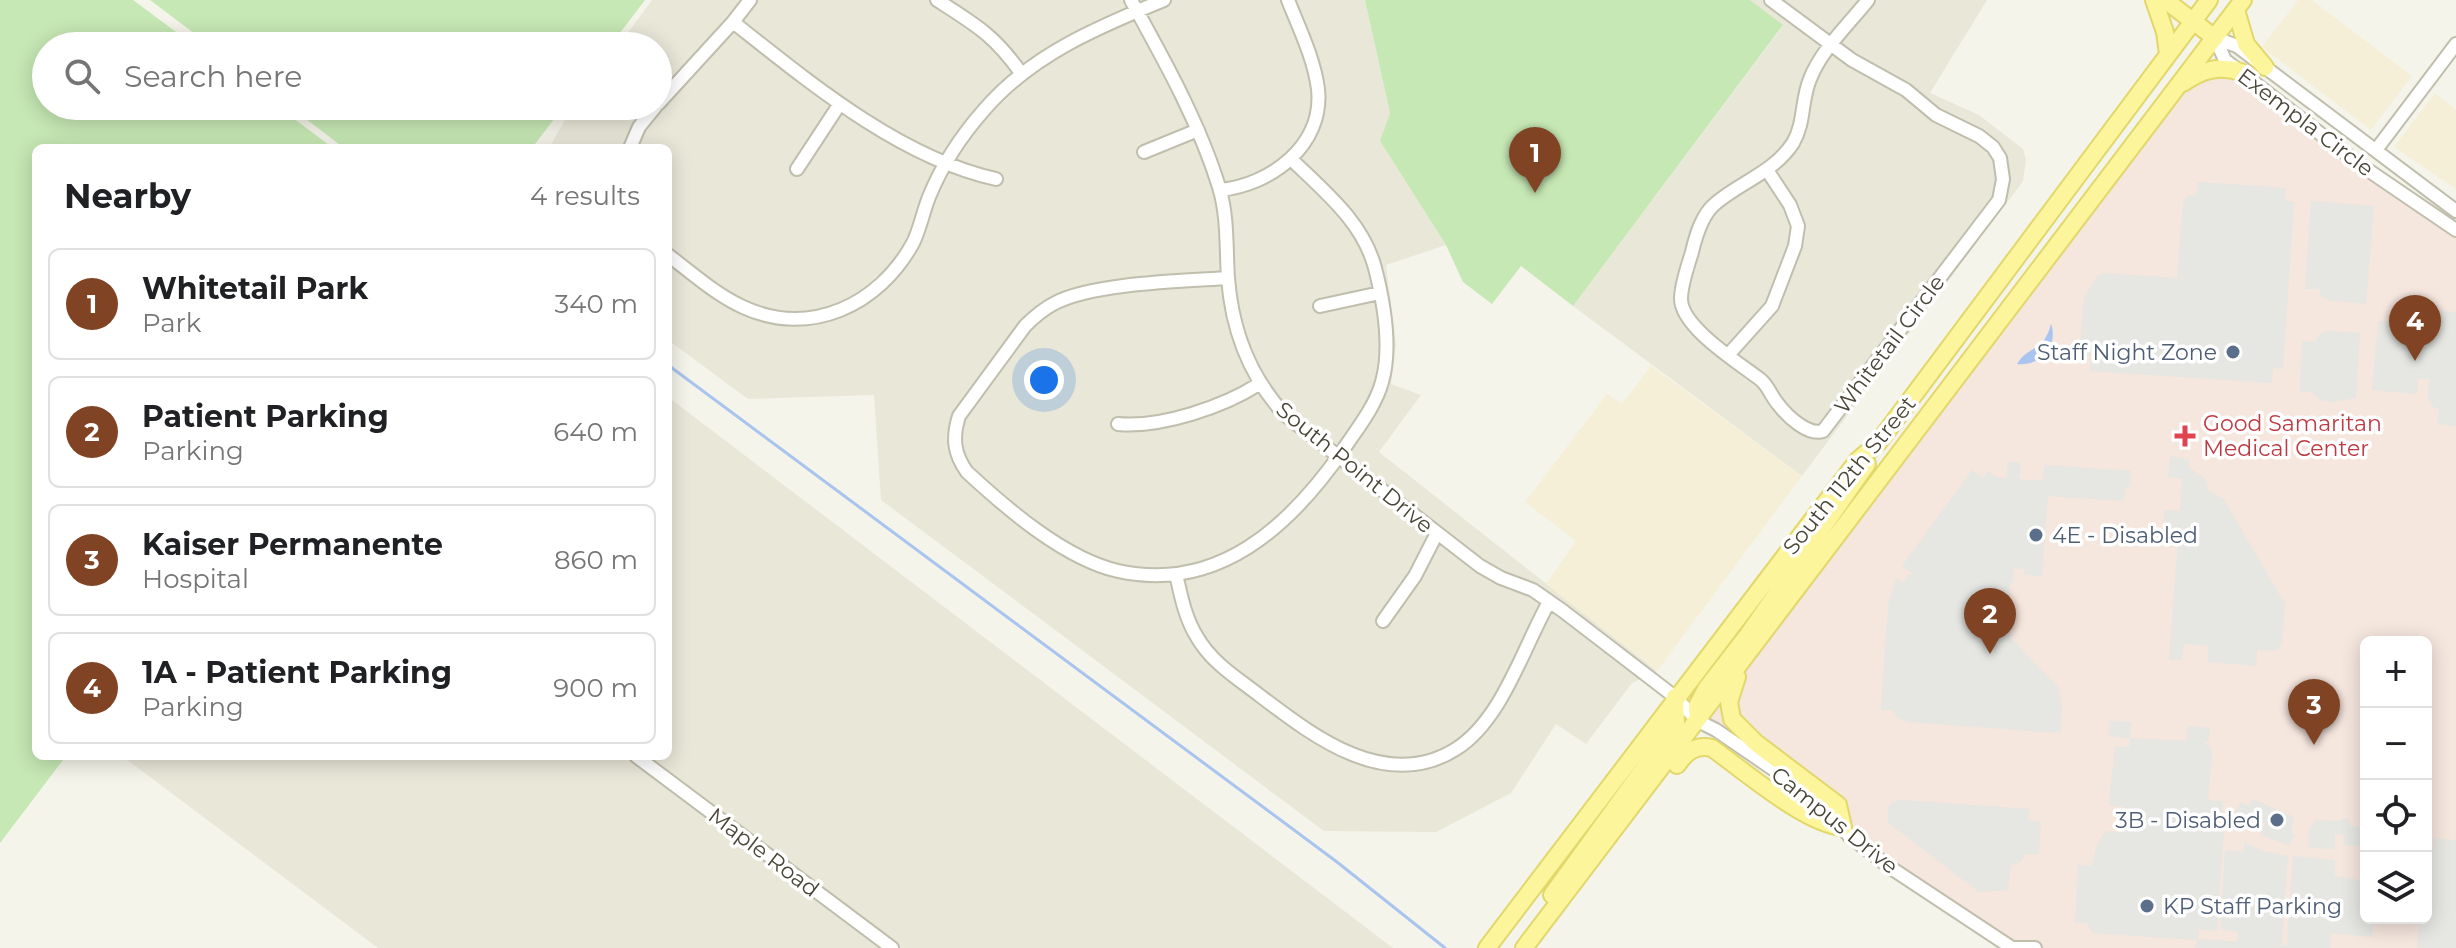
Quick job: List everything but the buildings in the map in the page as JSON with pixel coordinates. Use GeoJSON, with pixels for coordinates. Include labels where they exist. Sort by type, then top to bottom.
{"type":"FeatureCollection","features":[{"type":"Feature","properties":{"kind":"main road"},"geometry":{"type":"LineString","coordinates":[[2154,0],[2165,32],[2168,54]]}},
{"type":"Feature","properties":{"kind":"main road"},"geometry":{"type":"LineString","coordinates":[[2165,0],[2215,38]]}},
{"type":"Feature","properties":{"kind":"main road","name":"South 112th Street"},"geometry":{"type":"LineString","coordinates":[[1487,948],[1858,460],[1878,443],[2209,0]]}},
{"type":"Feature","properties":{"kind":"main road"},"geometry":{"type":"LineString","coordinates":[[2240,5],[2246,44],[2265,67]]}},
{"type":"Feature","properties":{"kind":"main road","name":"South 112th Street"},"geometry":{"type":"LineString","coordinates":[[1524,948],[2240,5]]}},
{"type":"Feature","properties":{"kind":"main road"},"geometry":{"type":"LineString","coordinates":[[2178,86],[2210,69],[2241,72]]}},
{"type":"Feature","properties":{"kind":"main road"},"geometry":{"type":"LineString","coordinates":[[1698,721],[1697,706],[1706,689],[1834,514],[1868,464],[1878,443]]}},
{"type":"Feature","properties":{"kind":"main road"},"geometry":{"type":"LineString","coordinates":[[1532,948],[1686,753],[1695,748],[1712,748],[1808,815],[1828,826],[1843,827],[1838,805],[1756,743],[1732,719],[1730,698],[1744,661]]}},
{"type":"Feature","properties":{"kind":"main road"},"geometry":{"type":"LineString","coordinates":[[1513,948],[1676,724],[1675,697]]}},
{"type":"Feature","properties":{"kind":"street"},"geometry":{"type":"LineString","coordinates":[[672,89],[750,0]]}},
{"type":"Feature","properties":{"kind":"street"},"geometry":{"type":"LineString","coordinates":[[937,0],[987,31],[1021,73]]}},
{"type":"Feature","properties":{"kind":"street"},"geometry":{"type":"LineString","coordinates":[[672,258],[733,302],[767,315],[787,318],[820,316],[866,298],[882,285],[901,262],[916,237],[929,198],[946,162],[982,111],[1021,73],[1048,55],[1134,6],[1164,0]]}},
{"type":"Feature","properties":{"kind":"street"},"geometry":{"type":"LineString","coordinates":[[1220,190],[1252,184],[1275,173],[1291,159],[1314,121],[1318,88],[1288,0]]}},
{"type":"Feature","properties":{"kind":"street","name":"Whitetail Circle"},"geometry":{"type":"LineString","coordinates":[[1771,0],[1852,60],[1906,90],[1936,115],[1979,136],[1993,147],[2000,158],[2003,179],[1999,200],[1823,431],[1812,432],[1778,404],[1768,386],[1690,324],[1681,300],[1695,241],[1710,209],[1767,170],[1793,143],[1800,128],[1810,76],[1832,46]]}},
{"type":"Feature","properties":{"kind":"street"},"geometry":{"type":"LineString","coordinates":[[1832,46],[1868,0]]}},
{"type":"Feature","properties":{"kind":"street","name":"South Point Drive"},"geometry":{"type":"LineString","coordinates":[[1134,6],[1198,130],[1220,190],[1228,278],[1239,339],[1259,384],[1285,415],[1437,533],[1480,566],[1533,590],[1675,697],[1698,721]]}},
{"type":"Feature","properties":{"kind":"street"},"geometry":{"type":"LineString","coordinates":[[733,22],[839,105],[968,173],[996,179]]}},
{"type":"Feature","properties":{"kind":"street","name":"Exempla Circle"},"geometry":{"type":"LineString","coordinates":[[2215,38],[2237,46],[2456,211]]}},
{"type":"Feature","properties":{"kind":"street","name":"Exempla Circle"},"geometry":{"type":"LineString","coordinates":[[2215,38],[2225,60],[2362,166],[2456,230]]}},
{"type":"Feature","properties":{"kind":"street"},"geometry":{"type":"LineString","coordinates":[[2376,150],[2456,44]]}},
{"type":"Feature","properties":{"kind":"street"},"geometry":{"type":"LineString","coordinates":[[797,169],[839,105]]}},
{"type":"Feature","properties":{"kind":"street"},"geometry":{"type":"LineString","coordinates":[[632,144],[645,120]]}},
{"type":"Feature","properties":{"kind":"street"},"geometry":{"type":"LineString","coordinates":[[1144,152],[1198,130]]}},
{"type":"Feature","properties":{"kind":"street"},"geometry":{"type":"LineString","coordinates":[[1228,278],[1125,287],[1056,302],[1025,326],[959,416],[954,431],[954,447],[959,461],[967,472],[1069,552],[1119,571],[1150,575],[1190,573],[1214,565],[1269,535],[1305,501],[1363,420],[1383,381],[1387,342],[1380,293],[1370,254],[1349,216],[1291,159]]}},
{"type":"Feature","properties":{"kind":"street"},"geometry":{"type":"LineString","coordinates":[[1729,354],[1772,306],[1795,246],[1798,226],[1790,205],[1767,170]]}},
{"type":"Feature","properties":{"kind":"street"},"geometry":{"type":"LineString","coordinates":[[1320,306],[1380,293]]}},
{"type":"Feature","properties":{"kind":"street"},"geometry":{"type":"LineString","coordinates":[[1118,424],[1144,423],[1206,408],[1259,384]]}},
{"type":"Feature","properties":{"kind":"street"},"geometry":{"type":"LineString","coordinates":[[1383,621],[1415,576],[1437,533]]}},
{"type":"Feature","properties":{"kind":"street"},"geometry":{"type":"LineString","coordinates":[[1176,574],[1185,614],[1197,638],[1231,674],[1328,744],[1351,755],[1398,765],[1442,757],[1478,731],[1494,710],[1549,602]]}},
{"type":"Feature","properties":{"kind":"street","name":"Campus Drive"},"geometry":{"type":"LineString","coordinates":[[1698,721],[1805,791],[1834,816],[1849,836],[1888,866],[2012,948]]}},
{"type":"Feature","properties":{"kind":"street","name":"Maple Road"},"geometry":{"type":"LineString","coordinates":[[641,760],[892,948]]}},
{"type":"Feature","properties":{"kind":"street"},"geometry":{"type":"LineString","coordinates":[[2012,948],[2035,948]]}},
{"type":"Feature","properties":{"kind":"shaded area"},"geometry":{"type":"Polygon","coordinates":[[[652,0],[1365,0],[1390,113],[1380,141],[1446,245],[1386,265],[1396,344],[1391,384],[1421,395],[1379,452],[1657,671],[1632,683],[1586,744],[1556,724],[1511,793],[1436,832],[1324,831],[881,500],[874,395],[748,399],[672,343],[672,144],[551,144],[565,120],[672,120],[672,32],[628,32],[652,0]]]}},
{"type":"Feature","properties":{"kind":"shaded area"},"geometry":{"type":"Polygon","coordinates":[[[1750,0],[1987,0],[1930,93],[1979,115],[2023,149],[2026,160],[2023,181],[1802,476],[1573,306],[1783,26],[1750,0]]]}},
{"type":"Feature","properties":{"kind":"shaded area"},"geometry":{"type":"Polygon","coordinates":[[[2298,0],[2312,0],[2412,76],[2371,130],[2262,47],[2298,0]]]}},
{"type":"Feature","properties":{"kind":"shaded area","name":"Good Samaritan Medical Center"},"geometry":{"type":"Polygon","coordinates":[[[2210,69],[2241,72],[2456,230],[2456,948],[2012,948],[1888,866],[1834,816],[1698,721],[2178,86],[2210,69]]]}},
{"type":"Feature","properties":{"kind":"shaded area"},"geometry":{"type":"Polygon","coordinates":[[[2435,93],[2456,110],[2456,189],[2394,147],[2435,93]]]}},
{"type":"Feature","properties":{"kind":"shaded area"},"geometry":{"type":"Polygon","coordinates":[[[2198,182],[2286,188],[2285,201],[2294,202],[2283,369],[2273,368],[2272,383],[2090,371],[2091,356],[2082,352],[2080,346],[2084,298],[2102,273],[2177,278],[2183,203],[2187,196],[2197,195],[2198,182]]]}},
{"type":"Feature","properties":{"kind":"shaded area"},"geometry":{"type":"Polygon","coordinates":[[[2311,201],[2374,206],[2366,304],[2327,300],[2321,296],[2319,289],[2305,289],[2311,201]]]}},
{"type":"Feature","properties":{"kind":"shaded area"},"geometry":{"type":"Polygon","coordinates":[[[2401,308],[2456,312],[2456,426],[2437,424],[2439,410],[2432,406],[2428,397],[2429,379],[2418,379],[2417,394],[2372,390],[2378,321],[2400,322],[2401,308]]]}},
{"type":"Feature","properties":{"kind":"shaded area"},"geometry":{"type":"Polygon","coordinates":[[[2327,331],[2360,333],[2356,398],[2332,402],[2320,400],[2311,392],[2300,392],[2302,341],[2315,342],[2319,335],[2327,331]]]}},
{"type":"Feature","properties":{"kind":"shaded area"},"geometry":{"type":"Polygon","coordinates":[[[1651,366],[1802,476],[1657,671],[1546,584],[1576,541],[1525,502],[1607,394],[1622,404],[1651,366]]]}},
{"type":"Feature","properties":{"kind":"shaded area"},"geometry":{"type":"Polygon","coordinates":[[[672,400],[1393,948],[378,948],[127,760],[672,760],[672,400]]]}},
{"type":"Feature","properties":{"kind":"shaded area"},"geometry":{"type":"Polygon","coordinates":[[[2170,456],[2189,460],[2188,467],[2206,479],[2209,491],[2223,498],[2285,604],[2279,649],[2257,650],[2256,666],[2208,662],[2208,646],[2184,644],[2182,660],[2169,659],[2178,541],[2163,539],[2164,510],[2180,511],[2182,479],[2168,477],[2170,456]]]}},
{"type":"Feature","properties":{"kind":"shaded area"},"geometry":{"type":"Polygon","coordinates":[[[2008,462],[2021,463],[2019,479],[2031,480],[2043,480],[2044,465],[2131,471],[2130,487],[2125,487],[2124,501],[2048,496],[2042,576],[2024,575],[2024,569],[2014,568],[2008,615],[2012,616],[2010,637],[2058,687],[2062,707],[2060,733],[1907,722],[1897,717],[1893,710],[1881,710],[1889,600],[1896,579],[1904,583],[1907,575],[1914,575],[1902,566],[1972,470],[1983,478],[1988,471],[2006,478],[2008,462]]]}},
{"type":"Feature","properties":{"kind":"shaded area"},"geometry":{"type":"Polygon","coordinates":[[[2110,721],[2131,722],[2130,738],[2109,736],[2110,721]]]}},
{"type":"Feature","properties":{"kind":"shaded area"},"geometry":{"type":"Polygon","coordinates":[[[2188,726],[2210,728],[2208,742],[2204,743],[2210,746],[2212,754],[2208,800],[2223,801],[2223,814],[2207,813],[2206,822],[2224,831],[2217,931],[2199,929],[2198,939],[2237,942],[2238,932],[2220,929],[2225,850],[2243,852],[2245,842],[2263,851],[2288,856],[2282,945],[2287,945],[2293,856],[2335,860],[2335,876],[2360,882],[2360,924],[2373,924],[2372,937],[2331,933],[2330,948],[2195,948],[2197,940],[2092,933],[2087,923],[2075,923],[2078,865],[2091,866],[2098,842],[2106,831],[2122,832],[2124,807],[2109,805],[2115,747],[2129,747],[2130,738],[2186,741],[2188,726]]]}},
{"type":"Feature","properties":{"kind":"shaded area","name":"3B - Disabled"},"geometry":{"type":"Polygon","coordinates":[[[2253,799],[2294,817],[2291,830],[2295,836],[2289,845],[2260,835],[2265,823],[2254,818],[2248,826],[2232,817],[2241,802],[2249,806],[2253,799]]]}},
{"type":"Feature","properties":{"kind":"shaded area"},"geometry":{"type":"Polygon","coordinates":[[[1900,800],[2029,809],[2028,820],[2041,822],[2039,854],[2025,854],[2021,862],[2011,865],[2008,890],[1979,892],[1888,823],[1888,807],[1900,800]]]}},
{"type":"Feature","properties":{"kind":"shaded area","name":"3B - Disabled"},"geometry":{"type":"Polygon","coordinates":[[[2348,818],[2351,827],[2359,826],[2360,846],[2344,845],[2344,835],[2335,834],[2335,849],[2309,848],[2309,829],[2316,820],[2348,818]]]}},
{"type":"Feature","properties":{"kind":"shaded area"},"geometry":{"type":"Polygon","coordinates":[[[2433,838],[2456,840],[2456,948],[2417,948],[2419,924],[2432,924],[2433,838]]]}},
{"type":"Feature","properties":{"kind":"green space"},"geometry":{"type":"Polygon","coordinates":[[[0,0],[133,0],[176,32],[32,32],[32,120],[296,120],[328,144],[32,144],[32,760],[63,760],[0,843],[0,0]]]}},
{"type":"Feature","properties":{"kind":"green space"},"geometry":{"type":"Polygon","coordinates":[[[150,0],[645,0],[621,32],[192,32],[150,0]]]}},
{"type":"Feature","properties":{"kind":"green space"},"geometry":{"type":"Polygon","coordinates":[[[1365,0],[1750,0],[1783,25],[1573,306],[1521,266],[1492,304],[1463,282],[1446,245],[1380,141],[1390,113],[1365,0]]]}},
{"type":"Feature","properties":{"kind":"green space"},"geometry":{"type":"Polygon","coordinates":[[[307,120],[553,120],[535,144],[339,144],[307,120]]]}},
{"type":"Feature","properties":{"kind":"water"},"geometry":{"type":"Polygon","coordinates":[[[2051,324],[2052,340],[2046,353],[2033,362],[2017,364],[2040,345],[2051,324]]]}},
{"type":"Feature","properties":{"kind":"waterway"},"geometry":{"type":"LineString","coordinates":[[672,368],[1337,862],[1445,948]]}},
{"type":"Feature","properties":{"kind":"place","name":"Whitetail Park"},"geometry":{"type":"Point","coordinates":[1535,193]}},
{"type":"Feature","properties":{"kind":"place","name":"Staff Night Zone"},"geometry":{"type":"Point","coordinates":[2233,352]}},
{"type":"Feature","properties":{"kind":"place","name":"1A - Patient Parking"},"geometry":{"type":"Point","coordinates":[2415,361]}},
{"type":"Feature","properties":{"kind":"place","name":"Good Samaritan Medical Center"},"geometry":{"type":"Point","coordinates":[2185,436]}},
{"type":"Feature","properties":{"kind":"place","name":"4E - Disabled"},"geometry":{"type":"Point","coordinates":[2036,535]}},
{"type":"Feature","properties":{"kind":"place","name":"Patient Parking"},"geometry":{"type":"Point","coordinates":[1990,654]}},
{"type":"Feature","properties":{"kind":"place","name":"Kaiser Permanente"},"geometry":{"type":"Point","coordinates":[2314,745]}},
{"type":"Feature","properties":{"kind":"place","name":"3B - Disabled"},"geometry":{"type":"Point","coordinates":[2277,820]}},
{"type":"Feature","properties":{"kind":"place","name":"KP Staff Parking"},"geometry":{"type":"Point","coordinates":[2147,906]}}]}
